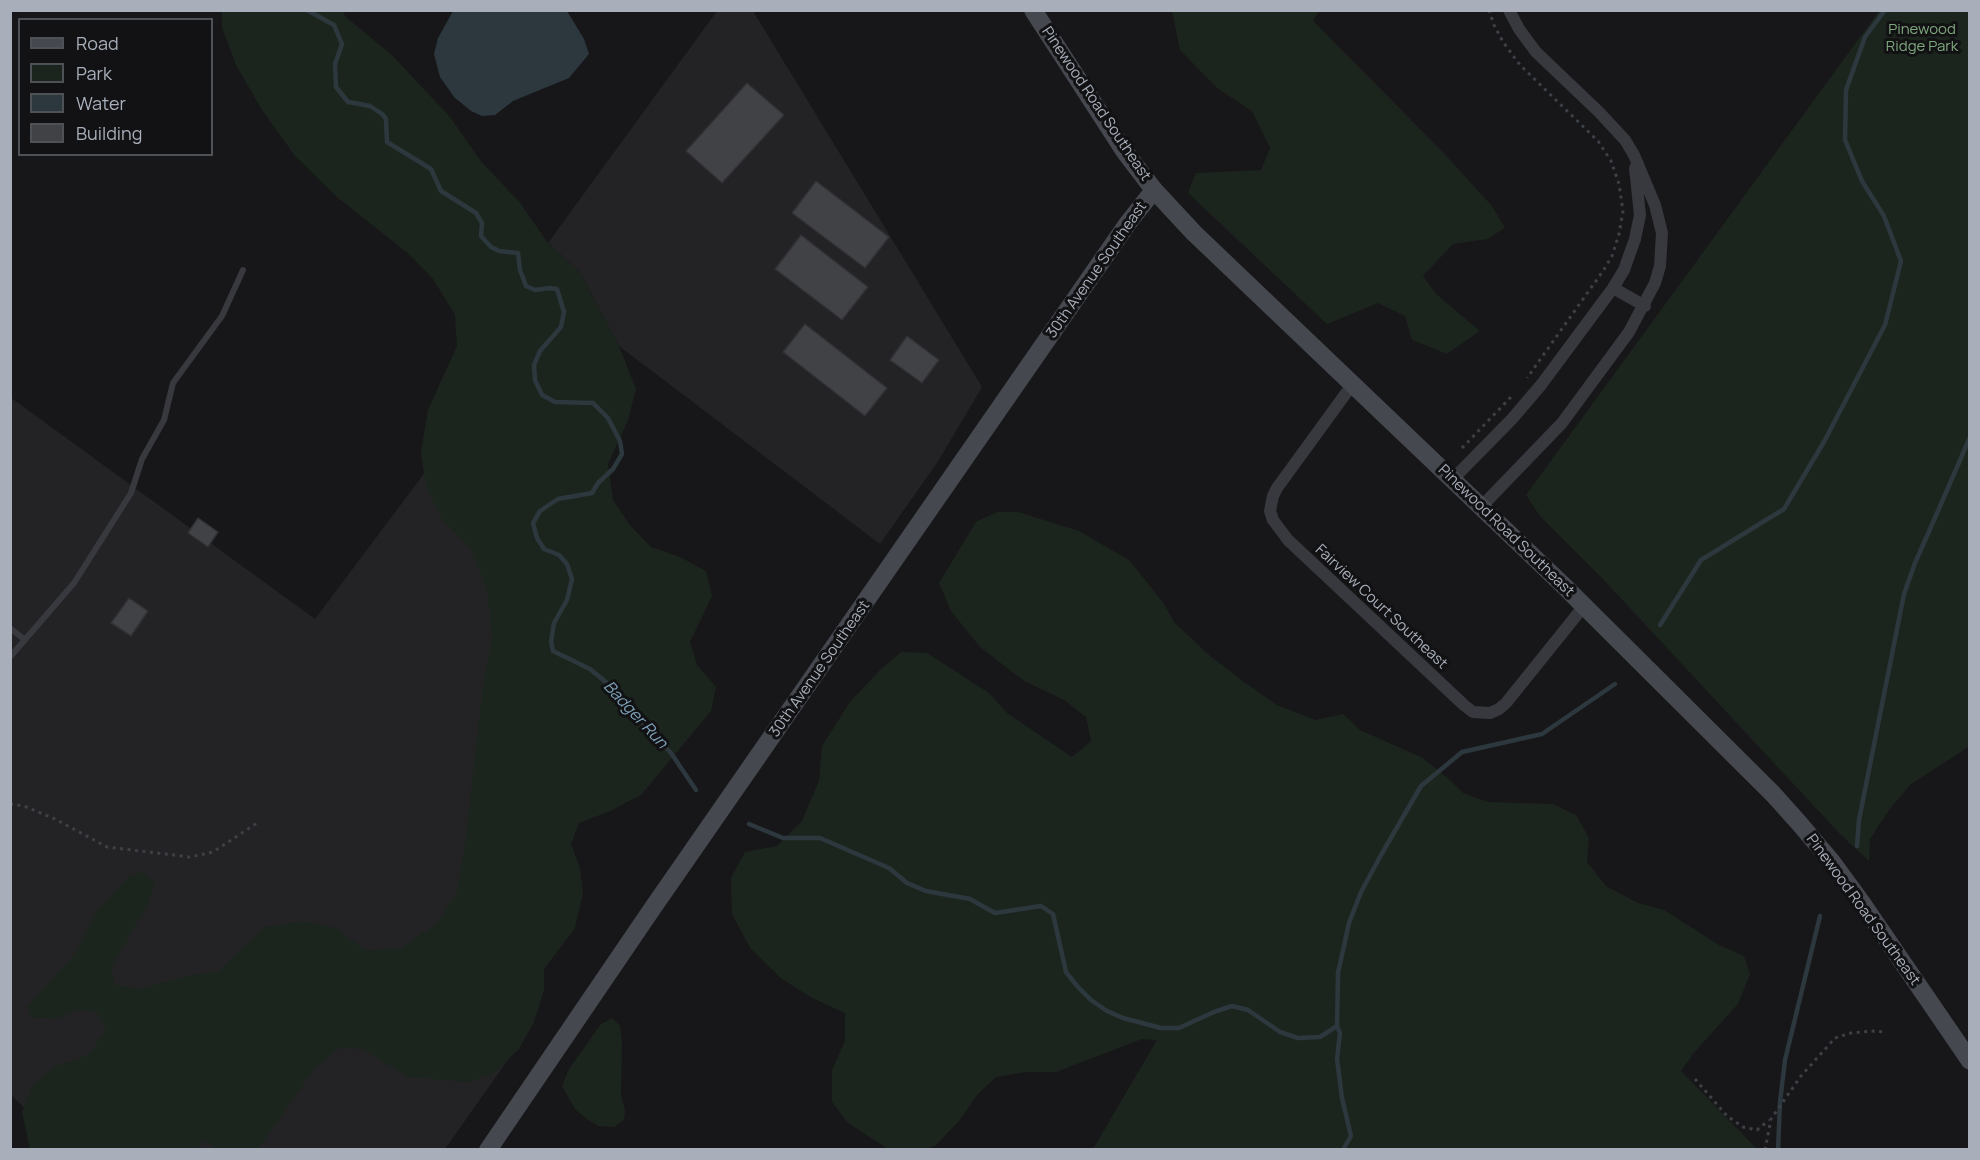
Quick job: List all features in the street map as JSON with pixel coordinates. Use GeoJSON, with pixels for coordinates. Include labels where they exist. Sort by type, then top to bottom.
{"type":"FeatureCollection","features":[{"type":"Feature","properties":{"kind":"street","name":"Pinewood Road Southeast"},"geometry":{"type":"LineString","coordinates":[[1033,10],[1100,116],[1154,190],[1194,233],[1584,606],[1799,823],[1862,903],[1970,1061]]}},
{"type":"Feature","properties":{"kind":"street"},"geometry":{"type":"LineString","coordinates":[[1481,507],[1562,423],[1629,332],[1645,306],[1655,282],[1660,266],[1662,233],[1655,205],[1634,155],[1625,140],[1536,52],[1519,29],[1509,10]]}},
{"type":"Feature","properties":{"kind":"street"},"geometry":{"type":"LineString","coordinates":[[1452,480],[1531,398],[1624,270],[1633,246],[1640,215],[1634,155]]}},
{"type":"Feature","properties":{"kind":"street","name":"30th Avenue Southeast"},"geometry":{"type":"LineString","coordinates":[[488,1149],[1128,223],[1154,190]]}},
{"type":"Feature","properties":{"kind":"street"},"geometry":{"type":"LineString","coordinates":[[1613,288],[1645,306]]}},
{"type":"Feature","properties":{"kind":"street","name":"Fairview Court Southeast"},"geometry":{"type":"LineString","coordinates":[[1352,385],[1273,496],[1270,511],[1273,520],[1288,540],[1473,712],[1490,713],[1506,703],[1584,606]]}},
{"type":"Feature","properties":{"kind":"lane"},"geometry":{"type":"LineString","coordinates":[[10,657],[74,583],[131,493],[142,459],[164,420],[173,383],[222,316],[243,270]]}},
{"type":"Feature","properties":{"kind":"lane"},"geometry":{"type":"LineString","coordinates":[[10,628],[25,640]]}},
{"type":"Feature","properties":{"kind":"path"},"geometry":{"type":"LineString","coordinates":[[1489,10],[1503,42],[1520,65],[1602,147],[1611,161],[1619,184],[1623,211],[1619,234],[1603,271],[1522,383]]}},
{"type":"Feature","properties":{"kind":"path"},"geometry":{"type":"LineString","coordinates":[[1462,448],[1516,390]]}},
{"type":"Feature","properties":{"kind":"path"},"geometry":{"type":"LineString","coordinates":[[10,804],[24,806],[56,819],[107,847],[190,857],[213,852],[257,823]]}},
{"type":"Feature","properties":{"kind":"path"},"geometry":{"type":"LineString","coordinates":[[1695,1079],[1727,1116],[1743,1127],[1757,1130],[1771,1119],[1801,1076],[1835,1038],[1871,1030],[1886,1032]]}},
{"type":"Feature","properties":{"kind":"path"},"geometry":{"type":"LineString","coordinates":[[1765,1149],[1771,1119]]}},
{"type":"Feature","properties":{"kind":"shaded area"},"geometry":{"type":"Polygon","coordinates":[[[717,11],[753,11],[982,387],[939,460],[880,544],[619,346],[579,271],[548,243],[717,11]]]}},
{"type":"Feature","properties":{"kind":"shaded area"},"geometry":{"type":"Polygon","coordinates":[[[10,397],[315,619],[438,455],[534,622],[479,876],[416,958],[39,1122],[10,1094],[10,397]]]}},
{"type":"Feature","properties":{"kind":"shaded area"},"geometry":{"type":"Polygon","coordinates":[[[334,982],[512,1054],[445,1149],[180,1150],[334,982]]]}},
{"type":"Feature","properties":{"kind":"green space"},"geometry":{"type":"Polygon","coordinates":[[[222,11],[342,11],[347,18],[392,55],[450,117],[480,160],[520,203],[548,243],[579,271],[619,346],[636,389],[628,420],[608,464],[613,500],[629,524],[651,547],[680,557],[706,571],[712,596],[690,642],[697,665],[716,687],[711,711],[641,795],[608,812],[579,823],[571,844],[580,868],[583,893],[575,928],[544,969],[544,990],[534,1022],[519,1049],[494,1073],[470,1082],[408,1077],[362,1049],[340,1048],[314,1069],[263,1143],[255,1149],[218,1149],[203,1140],[196,1149],[30,1149],[22,1112],[32,1086],[54,1067],[88,1055],[106,1030],[97,1012],[77,1010],[56,1019],[30,1017],[28,1006],[75,953],[97,911],[129,876],[143,872],[155,884],[147,906],[111,968],[115,985],[140,989],[182,977],[218,971],[265,927],[303,921],[336,928],[365,950],[401,948],[437,923],[457,892],[465,844],[483,685],[492,638],[487,590],[470,548],[442,519],[426,487],[421,452],[428,410],[457,346],[455,315],[433,279],[410,255],[337,197],[295,156],[262,110],[236,65],[222,27],[222,11]]]}},
{"type":"Feature","properties":{"kind":"green space"},"geometry":{"type":"Polygon","coordinates":[[[1172,11],[1319,11],[1313,21],[1440,149],[1492,206],[1505,228],[1487,239],[1453,244],[1423,276],[1436,294],[1480,331],[1447,354],[1412,340],[1405,316],[1378,303],[1327,324],[1188,193],[1196,173],[1261,170],[1270,148],[1252,111],[1217,88],[1180,50],[1172,11]]]}},
{"type":"Feature","properties":{"kind":"green space","name":"Pinewood Ridge Park"},"geometry":{"type":"Polygon","coordinates":[[[1879,11],[1969,11],[1970,746],[1911,784],[1889,810],[1870,839],[1869,861],[1840,834],[1601,577],[1540,516],[1526,495],[1879,11]]]}},
{"type":"Feature","properties":{"kind":"green space"},"geometry":{"type":"Polygon","coordinates":[[[997,512],[1018,512],[1079,531],[1129,560],[1162,601],[1175,623],[1209,655],[1277,705],[1316,720],[1343,714],[1360,730],[1423,758],[1463,793],[1488,802],[1553,804],[1576,815],[1589,838],[1587,862],[1606,886],[1638,903],[1664,910],[1719,945],[1744,956],[1750,974],[1738,1004],[1693,1054],[1681,1071],[1757,1149],[1093,1149],[1157,1040],[1142,1039],[1056,1072],[1026,1072],[996,1077],[978,1094],[959,1121],[935,1146],[926,1149],[888,1149],[848,1123],[832,1102],[832,1070],[845,1041],[845,1013],[812,998],[782,979],[750,948],[732,914],[731,878],[745,852],[777,846],[802,821],[819,781],[822,746],[850,702],[880,670],[901,652],[927,653],[989,693],[1007,713],[1072,757],[1091,741],[1086,717],[1064,700],[1024,681],[980,647],[951,611],[939,583],[976,522],[997,512]]]}},
{"type":"Feature","properties":{"kind":"green space"},"geometry":{"type":"Polygon","coordinates":[[[612,1018],[620,1026],[621,1095],[625,1111],[624,1120],[614,1127],[598,1126],[587,1119],[575,1109],[562,1086],[569,1069],[601,1024],[612,1018]]]}},
{"type":"Feature","properties":{"kind":"water"},"geometry":{"type":"Polygon","coordinates":[[[453,11],[567,11],[584,39],[589,54],[569,78],[513,101],[495,115],[482,116],[471,111],[454,97],[440,77],[434,54],[438,38],[453,11]]]}},
{"type":"Feature","properties":{"kind":"building"},"geometry":{"type":"Polygon","coordinates":[[[747,83],[784,115],[722,183],[686,151],[747,83]]]}},
{"type":"Feature","properties":{"kind":"building"},"geometry":{"type":"Polygon","coordinates":[[[816,181],[889,237],[865,268],[792,213],[816,181]]]}},
{"type":"Feature","properties":{"kind":"building"},"geometry":{"type":"Polygon","coordinates":[[[801,235],[868,287],[842,320],[775,269],[801,235]]]}},
{"type":"Feature","properties":{"kind":"building"},"geometry":{"type":"Polygon","coordinates":[[[805,324],[887,388],[865,416],[783,352],[805,324]]]}},
{"type":"Feature","properties":{"kind":"building"},"geometry":{"type":"Polygon","coordinates":[[[907,336],[939,360],[922,383],[890,360],[907,336]]]}},
{"type":"Feature","properties":{"kind":"building"},"geometry":{"type":"Polygon","coordinates":[[[198,518],[218,532],[208,547],[188,533],[198,518]]]}},
{"type":"Feature","properties":{"kind":"building"},"geometry":{"type":"Polygon","coordinates":[[[129,598],[148,611],[131,636],[111,623],[129,598]]]}},
{"type":"Feature","properties":{"kind":"waterway","name":"Badger Run"},"geometry":{"type":"LineString","coordinates":[[307,10],[334,25],[342,44],[335,64],[336,87],[348,102],[370,106],[382,114],[386,119],[387,142],[431,169],[441,191],[476,213],[482,223],[481,236],[491,247],[499,251],[518,253],[520,270],[526,286],[535,290],[557,289],[564,312],[561,327],[540,351],[534,365],[535,380],[542,395],[555,402],[593,403],[608,418],[620,441],[622,454],[613,469],[598,483],[592,493],[558,499],[540,511],[533,523],[537,538],[544,549],[559,555],[567,564],[572,579],[567,600],[554,623],[551,642],[553,651],[590,669],[607,683],[624,706],[671,753],[696,790]]}},
{"type":"Feature","properties":{"kind":"waterway"},"geometry":{"type":"LineString","coordinates":[[1660,625],[1701,560],[1784,509],[1825,440],[1885,325],[1901,261],[1884,216],[1862,181],[1845,140],[1846,90],[1865,37],[1885,10]]}},
{"type":"Feature","properties":{"kind":"waterway"},"geometry":{"type":"LineString","coordinates":[[1857,846],[1859,820],[1904,594],[1915,563],[1970,437]]}},
{"type":"Feature","properties":{"kind":"waterway"},"geometry":{"type":"LineString","coordinates":[[1343,1150],[1351,1136],[1342,1098],[1337,1059],[1340,1033],[1337,1026],[1338,973],[1349,923],[1361,892],[1421,786],[1462,752],[1542,734],[1615,684]]}},
{"type":"Feature","properties":{"kind":"waterway","name":"Badger Run"},"geometry":{"type":"LineString","coordinates":[[749,824],[783,838],[820,838],[889,868],[907,883],[926,891],[970,899],[995,913],[1041,906],[1053,914],[1066,972],[1091,1000],[1123,1018],[1161,1028],[1179,1028],[1232,1006],[1248,1010],[1280,1032],[1298,1038],[1320,1037],[1337,1026]]}},
{"type":"Feature","properties":{"kind":"waterway"},"geometry":{"type":"LineString","coordinates":[[1778,1150],[1785,1060],[1820,916]]}}]}
